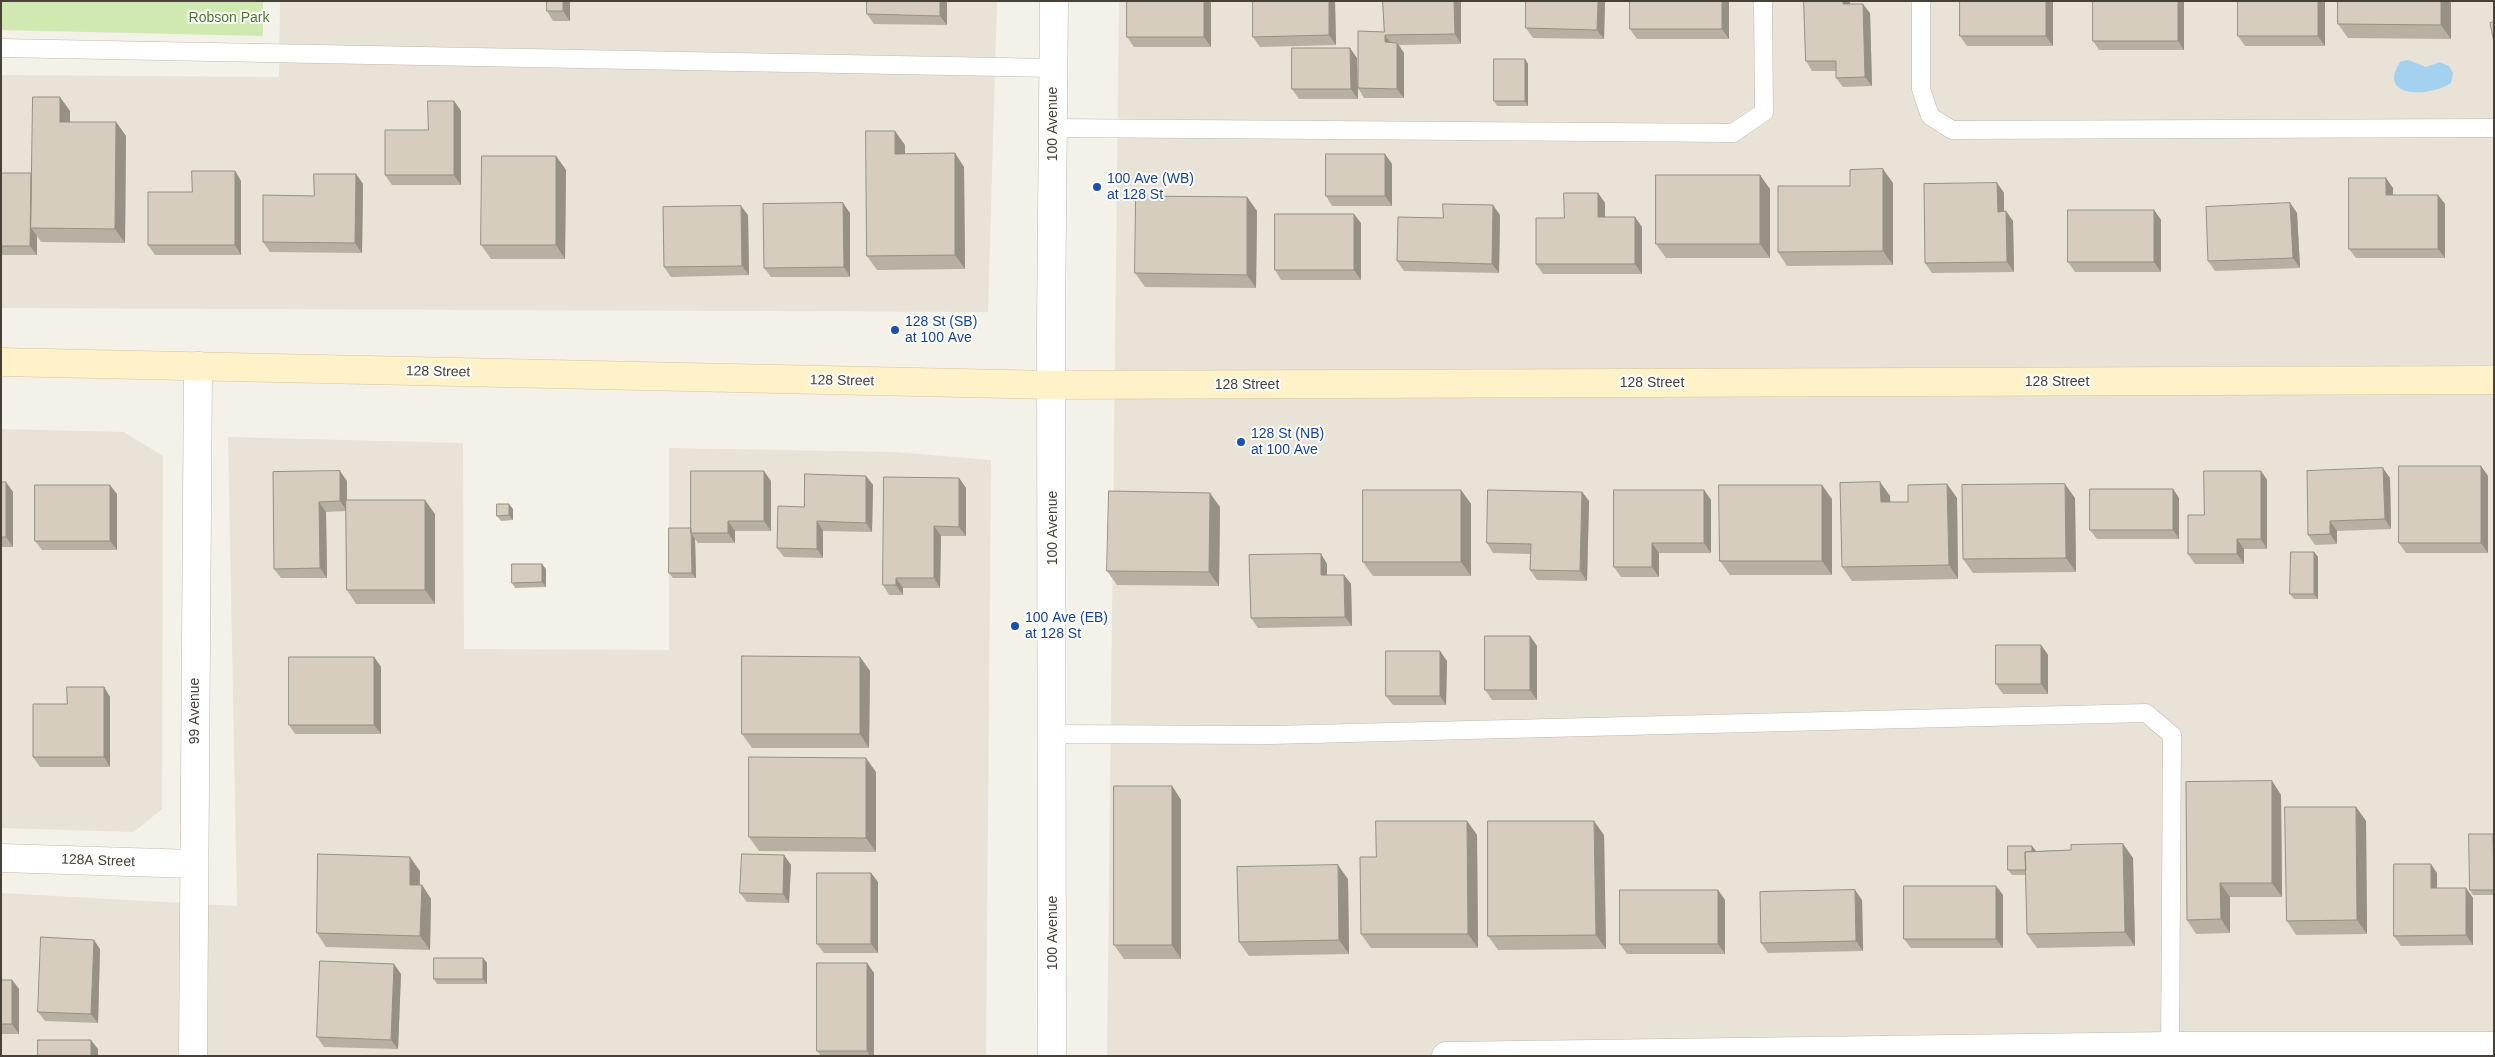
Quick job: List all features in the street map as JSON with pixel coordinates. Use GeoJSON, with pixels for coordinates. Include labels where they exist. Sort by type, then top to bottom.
{"type":"FeatureCollection","features":[{"type":"Feature","properties":{"kind":"main road","name":"128 Street"},"geometry":{"type":"LineString","coordinates":[[1,362],[1052,385],[2494,380]]}},
{"type":"Feature","properties":{"kind":"street","name":"100 Avenue"},"geometry":{"type":"LineString","coordinates":[[1052,1056],[1054,1]]}},
{"type":"Feature","properties":{"kind":"street","name":"99 Avenue"},"geometry":{"type":"LineString","coordinates":[[193,1056],[198,366]]}},
{"type":"Feature","properties":{"kind":"street","name":"128A Street"},"geometry":{"type":"LineString","coordinates":[[1,858],[194,864]]}},
{"type":"Feature","properties":{"kind":"street"},"geometry":{"type":"LineString","coordinates":[[1446,1056],[2170,1051],[2494,1046]]}},
{"type":"Feature","properties":{"kind":"lane"},"geometry":{"type":"LineString","coordinates":[[1053,128],[1733,133],[1764,112],[1763,1]]}},
{"type":"Feature","properties":{"kind":"lane"},"geometry":{"type":"LineString","coordinates":[[1921,1],[1921,89],[1930,116],[1952,130],[2494,128]]}},
{"type":"Feature","properties":{"kind":"lane"},"geometry":{"type":"LineString","coordinates":[[1,48],[1053,68]]}},
{"type":"Feature","properties":{"kind":"lane"},"geometry":{"type":"LineString","coordinates":[[1053,734],[1271,735],[2146,713],[2172,735],[2170,1051]]}},
{"type":"Feature","properties":{"kind":"shaded area"},"geometry":{"type":"Polygon","coordinates":[[[280,1],[997,1],[988,312],[1,308],[1,75],[279,77],[280,1]]]}},
{"type":"Feature","properties":{"kind":"shaded area"},"geometry":{"type":"Polygon","coordinates":[[[1119,1],[2494,1],[2494,1056],[1107,1056],[1119,1]]]}},
{"type":"Feature","properties":{"kind":"shaded area"},"geometry":{"type":"Polygon","coordinates":[[[1,429],[124,432],[163,456],[162,809],[134,832],[1,828],[1,429]]]}},
{"type":"Feature","properties":{"kind":"shaded area"},"geometry":{"type":"Polygon","coordinates":[[[228,437],[463,443],[464,649],[669,650],[669,448],[894,452],[991,460],[986,1056],[1,1056],[1,893],[237,906],[228,437]]]}},
{"type":"Feature","properties":{"kind":"green space","name":"Robson Park"},"geometry":{"type":"Polygon","coordinates":[[[1,1],[263,1],[263,36],[1,30],[1,1]]]}},
{"type":"Feature","properties":{"kind":"water"},"geometry":{"type":"Polygon","coordinates":[[[2408,60],[2426,67],[2440,62],[2449,66],[2453,73],[2451,83],[2431,91],[2409,92],[2400,89],[2395,83],[2394,74],[2400,62],[2408,60]]]}},
{"type":"Feature","properties":{"kind":"building"},"geometry":{"type":"Polygon","coordinates":[[[547,1],[563,1],[563,11],[547,11],[547,1]]]}},
{"type":"Feature","properties":{"kind":"building"},"geometry":{"type":"Polygon","coordinates":[[[867,1],[940,1],[940,16],[867,14],[867,1]]]}},
{"type":"Feature","properties":{"kind":"building"},"geometry":{"type":"Polygon","coordinates":[[[1127,1],[1204,1],[1204,37],[1127,37],[1127,1]]]}},
{"type":"Feature","properties":{"kind":"building"},"geometry":{"type":"Polygon","coordinates":[[[1253,1],[1329,1],[1329,35],[1253,37],[1253,1]]]}},
{"type":"Feature","properties":{"kind":"building"},"geometry":{"type":"Polygon","coordinates":[[[1383,1],[1454,1],[1455,34],[1385,35],[1385,42],[1397,43],[1397,89],[1358,88],[1358,31],[1384,32],[1383,1]]]}},
{"type":"Feature","properties":{"kind":"building"},"geometry":{"type":"Polygon","coordinates":[[[1526,1],[1598,1],[1597,30],[1526,28],[1526,1]]]}},
{"type":"Feature","properties":{"kind":"building"},"geometry":{"type":"Polygon","coordinates":[[[1630,1],[1722,1],[1722,29],[1630,29],[1630,1]]]}},
{"type":"Feature","properties":{"kind":"building"},"geometry":{"type":"Polygon","coordinates":[[[1804,1],[1843,1],[1843,4],[1863,4],[1865,77],[1836,78],[1836,61],[1806,61],[1804,1]]]}},
{"type":"Feature","properties":{"kind":"building"},"geometry":{"type":"Polygon","coordinates":[[[1960,1],[2046,1],[2046,36],[1960,36],[1960,1]]]}},
{"type":"Feature","properties":{"kind":"building"},"geometry":{"type":"Polygon","coordinates":[[[2093,1],[2178,1],[2178,41],[2093,41],[2093,1]]]}},
{"type":"Feature","properties":{"kind":"building"},"geometry":{"type":"Polygon","coordinates":[[[2238,1],[2318,1],[2318,36],[2238,36],[2238,1]]]}},
{"type":"Feature","properties":{"kind":"building"},"geometry":{"type":"Polygon","coordinates":[[[2338,1],[2441,1],[2441,25],[2338,24],[2338,1]]]}},
{"type":"Feature","properties":{"kind":"building"},"geometry":{"type":"Polygon","coordinates":[[[2494,22],[2494,42],[2490,23],[2494,22]]]}},
{"type":"Feature","properties":{"kind":"building"},"geometry":{"type":"Polygon","coordinates":[[[1292,48],[1350,48],[1351,89],[1292,89],[1292,48]]]}},
{"type":"Feature","properties":{"kind":"building"},"geometry":{"type":"Polygon","coordinates":[[[1494,59],[1525,59],[1525,101],[1494,101],[1494,59]]]}},
{"type":"Feature","properties":{"kind":"building"},"geometry":{"type":"Polygon","coordinates":[[[33,97],[60,97],[60,122],[116,122],[115,229],[31,228],[33,97]]]}},
{"type":"Feature","properties":{"kind":"building"},"geometry":{"type":"Polygon","coordinates":[[[428,101],[454,101],[454,175],[385,175],[385,130],[428,130],[428,101]]]}},
{"type":"Feature","properties":{"kind":"building"},"geometry":{"type":"Polygon","coordinates":[[[866,131],[895,131],[895,154],[955,153],[955,255],[867,256],[866,131]]]}},
{"type":"Feature","properties":{"kind":"building"},"geometry":{"type":"Polygon","coordinates":[[[1326,154],[1385,154],[1385,196],[1326,196],[1326,154]]]}},
{"type":"Feature","properties":{"kind":"building"},"geometry":{"type":"Polygon","coordinates":[[[482,156],[556,156],[556,245],[481,245],[482,156]]]}},
{"type":"Feature","properties":{"kind":"building"},"geometry":{"type":"Polygon","coordinates":[[[1883,169],[1883,251],[1778,252],[1778,186],[1850,186],[1850,170],[1883,169]]]}},
{"type":"Feature","properties":{"kind":"building"},"geometry":{"type":"Polygon","coordinates":[[[192,171],[235,171],[235,245],[148,245],[148,192],[192,192],[192,171]]]}},
{"type":"Feature","properties":{"kind":"building"},"geometry":{"type":"Polygon","coordinates":[[[1,173],[31,173],[30,246],[1,246],[1,173]]]}},
{"type":"Feature","properties":{"kind":"building"},"geometry":{"type":"Polygon","coordinates":[[[314,174],[356,174],[355,243],[263,242],[263,195],[314,196],[314,174]]]}},
{"type":"Feature","properties":{"kind":"building"},"geometry":{"type":"Polygon","coordinates":[[[1656,175],[1760,175],[1760,244],[1656,244],[1656,175]]]}},
{"type":"Feature","properties":{"kind":"building"},"geometry":{"type":"Polygon","coordinates":[[[2349,178],[2386,178],[2386,195],[2438,195],[2438,249],[2349,249],[2349,178]]]}},
{"type":"Feature","properties":{"kind":"building"},"geometry":{"type":"Polygon","coordinates":[[[1997,183],[1998,212],[2006,211],[2007,262],[1925,263],[1924,184],[1997,183]]]}},
{"type":"Feature","properties":{"kind":"building"},"geometry":{"type":"Polygon","coordinates":[[[1564,193],[1598,193],[1598,217],[1635,217],[1635,264],[1536,264],[1536,218],[1564,218],[1564,193]]]}},
{"type":"Feature","properties":{"kind":"building"},"geometry":{"type":"Polygon","coordinates":[[[1136,196],[1247,197],[1247,275],[1135,273],[1136,196]]]}},
{"type":"Feature","properties":{"kind":"building"},"geometry":{"type":"Polygon","coordinates":[[[843,203],[844,267],[764,268],[763,204],[843,203]]]}},
{"type":"Feature","properties":{"kind":"building"},"geometry":{"type":"Polygon","coordinates":[[[2290,203],[2293,258],[2208,261],[2206,207],[2290,203]]]}},
{"type":"Feature","properties":{"kind":"building"},"geometry":{"type":"Polygon","coordinates":[[[1443,204],[1493,205],[1492,264],[1397,261],[1398,217],[1443,218],[1443,204]]]}},
{"type":"Feature","properties":{"kind":"building"},"geometry":{"type":"Polygon","coordinates":[[[741,206],[742,266],[664,267],[663,207],[741,206]]]}},
{"type":"Feature","properties":{"kind":"building"},"geometry":{"type":"Polygon","coordinates":[[[2068,210],[2154,210],[2154,262],[2068,262],[2068,210]]]}},
{"type":"Feature","properties":{"kind":"building"},"geometry":{"type":"Polygon","coordinates":[[[1275,214],[1354,214],[1354,270],[1275,270],[1275,214]]]}},
{"type":"Feature","properties":{"kind":"building"},"geometry":{"type":"Polygon","coordinates":[[[2399,466],[2481,466],[2481,543],[2399,543],[2399,466]]]}},
{"type":"Feature","properties":{"kind":"building"},"geometry":{"type":"Polygon","coordinates":[[[2383,468],[2385,519],[2330,521],[2330,534],[2308,535],[2307,471],[2383,468]]]}},
{"type":"Feature","properties":{"kind":"building"},"geometry":{"type":"Polygon","coordinates":[[[340,471],[340,501],[319,502],[320,568],[274,569],[273,472],[340,471]]]}},
{"type":"Feature","properties":{"kind":"building"},"geometry":{"type":"Polygon","coordinates":[[[691,471],[764,471],[764,521],[728,521],[728,533],[691,533],[691,471]]]}},
{"type":"Feature","properties":{"kind":"building"},"geometry":{"type":"Polygon","coordinates":[[[2204,471],[2261,471],[2261,539],[2237,539],[2237,554],[2188,554],[2188,515],[2204,515],[2204,471]]]}},
{"type":"Feature","properties":{"kind":"building"},"geometry":{"type":"Polygon","coordinates":[[[805,474],[866,476],[866,523],[817,521],[817,549],[777,548],[778,506],[804,507],[805,474]]]}},
{"type":"Feature","properties":{"kind":"building"},"geometry":{"type":"Polygon","coordinates":[[[884,477],[959,478],[959,527],[934,526],[934,578],[896,578],[896,585],[883,585],[884,477]]]}},
{"type":"Feature","properties":{"kind":"building"},"geometry":{"type":"Polygon","coordinates":[[[1,482],[6,482],[6,537],[1,537],[1,482]]]}},
{"type":"Feature","properties":{"kind":"building"},"geometry":{"type":"Polygon","coordinates":[[[1880,482],[1881,502],[1908,502],[1908,485],[1947,484],[1949,565],[1842,567],[1840,483],[1880,482]]]}},
{"type":"Feature","properties":{"kind":"building"},"geometry":{"type":"Polygon","coordinates":[[[2065,484],[2066,558],[1963,559],[1962,485],[2065,484]]]}},
{"type":"Feature","properties":{"kind":"building"},"geometry":{"type":"Polygon","coordinates":[[[35,485],[110,485],[110,541],[35,541],[35,485]]]}},
{"type":"Feature","properties":{"kind":"building"},"geometry":{"type":"Polygon","coordinates":[[[1719,485],[1822,485],[1822,561],[1720,561],[1719,485]]]}},
{"type":"Feature","properties":{"kind":"building"},"geometry":{"type":"Polygon","coordinates":[[[2090,489],[2173,489],[2173,530],[2090,530],[2090,489]]]}},
{"type":"Feature","properties":{"kind":"building"},"geometry":{"type":"Polygon","coordinates":[[[1363,490],[1461,490],[1461,562],[1363,562],[1363,490]]]}},
{"type":"Feature","properties":{"kind":"building"},"geometry":{"type":"Polygon","coordinates":[[[1488,490],[1582,492],[1580,571],[1530,570],[1531,544],[1487,543],[1488,490]]]}},
{"type":"Feature","properties":{"kind":"building"},"geometry":{"type":"Polygon","coordinates":[[[1614,490],[1704,490],[1704,543],[1652,543],[1652,567],[1614,567],[1614,490]]]}},
{"type":"Feature","properties":{"kind":"building"},"geometry":{"type":"Polygon","coordinates":[[[1109,491],[1210,493],[1209,572],[1107,571],[1109,491]]]}},
{"type":"Feature","properties":{"kind":"building"},"geometry":{"type":"Polygon","coordinates":[[[346,500],[425,500],[425,590],[347,590],[346,500]]]}},
{"type":"Feature","properties":{"kind":"building"},"geometry":{"type":"Polygon","coordinates":[[[497,504],[509,504],[509,515],[497,516],[497,504]]]}},
{"type":"Feature","properties":{"kind":"building"},"geometry":{"type":"Polygon","coordinates":[[[669,528],[691,528],[692,573],[669,573],[669,528]]]}},
{"type":"Feature","properties":{"kind":"building"},"geometry":{"type":"Polygon","coordinates":[[[2291,552],[2314,552],[2314,594],[2290,594],[2291,552]]]}},
{"type":"Feature","properties":{"kind":"building"},"geometry":{"type":"Polygon","coordinates":[[[1321,554],[1321,575],[1344,575],[1345,617],[1251,618],[1249,555],[1321,554]]]}},
{"type":"Feature","properties":{"kind":"building"},"geometry":{"type":"Polygon","coordinates":[[[512,564],[542,564],[542,582],[512,583],[512,564]]]}},
{"type":"Feature","properties":{"kind":"building"},"geometry":{"type":"Polygon","coordinates":[[[1485,636],[1530,636],[1530,690],[1485,690],[1485,636]]]}},
{"type":"Feature","properties":{"kind":"building"},"geometry":{"type":"Polygon","coordinates":[[[1996,645],[2041,645],[2041,684],[1996,684],[1996,645]]]}},
{"type":"Feature","properties":{"kind":"building"},"geometry":{"type":"Polygon","coordinates":[[[1386,651],[1440,651],[1440,696],[1386,696],[1386,651]]]}},
{"type":"Feature","properties":{"kind":"building"},"geometry":{"type":"Polygon","coordinates":[[[742,656],[860,657],[860,734],[742,734],[742,656]]]}},
{"type":"Feature","properties":{"kind":"building"},"geometry":{"type":"Polygon","coordinates":[[[289,657],[374,657],[374,725],[289,725],[289,657]]]}},
{"type":"Feature","properties":{"kind":"building"},"geometry":{"type":"Polygon","coordinates":[[[67,687],[104,687],[104,757],[33,757],[33,704],[67,704],[67,687]]]}},
{"type":"Feature","properties":{"kind":"building"},"geometry":{"type":"Polygon","coordinates":[[[749,757],[866,758],[866,838],[749,837],[749,757]]]}},
{"type":"Feature","properties":{"kind":"building"},"geometry":{"type":"Polygon","coordinates":[[[2272,781],[2272,883],[2220,883],[2221,919],[2187,920],[2186,782],[2272,781]]]}},
{"type":"Feature","properties":{"kind":"building"},"geometry":{"type":"Polygon","coordinates":[[[1114,786],[1172,786],[1172,945],[1114,945],[1114,786]]]}},
{"type":"Feature","properties":{"kind":"building"},"geometry":{"type":"Polygon","coordinates":[[[2285,807],[2356,807],[2357,920],[2287,921],[2285,807]]]}},
{"type":"Feature","properties":{"kind":"building"},"geometry":{"type":"Polygon","coordinates":[[[1376,821],[1467,821],[1468,934],[1361,934],[1360,857],[1376,857],[1376,821]]]}},
{"type":"Feature","properties":{"kind":"building"},"geometry":{"type":"Polygon","coordinates":[[[1488,821],[1594,821],[1596,935],[1488,936],[1488,821]]]}},
{"type":"Feature","properties":{"kind":"building"},"geometry":{"type":"Polygon","coordinates":[[[2469,834],[2493,834],[2494,890],[2470,890],[2469,834]]]}},
{"type":"Feature","properties":{"kind":"building"},"geometry":{"type":"Polygon","coordinates":[[[2123,844],[2125,932],[2027,934],[2025,852],[2071,850],[2071,845],[2123,844]]]}},
{"type":"Feature","properties":{"kind":"building"},"geometry":{"type":"Polygon","coordinates":[[[2008,846],[2032,846],[2032,851],[2025,852],[2026,870],[2008,870],[2008,846]]]}},
{"type":"Feature","properties":{"kind":"building"},"geometry":{"type":"Polygon","coordinates":[[[318,854],[410,857],[410,885],[422,885],[420,936],[317,933],[318,854]]]}},
{"type":"Feature","properties":{"kind":"building"},"geometry":{"type":"Polygon","coordinates":[[[742,854],[784,855],[783,894],[740,893],[742,854]]]}},
{"type":"Feature","properties":{"kind":"building"},"geometry":{"type":"Polygon","coordinates":[[[2394,864],[2431,864],[2431,888],[2466,888],[2466,935],[2394,936],[2394,864]]]}},
{"type":"Feature","properties":{"kind":"building"},"geometry":{"type":"Polygon","coordinates":[[[1338,865],[1339,940],[1239,942],[1237,867],[1338,865]]]}},
{"type":"Feature","properties":{"kind":"building"},"geometry":{"type":"Polygon","coordinates":[[[817,873],[871,873],[871,944],[817,944],[817,873]]]}},
{"type":"Feature","properties":{"kind":"building"},"geometry":{"type":"Polygon","coordinates":[[[1904,886],[1996,886],[1996,939],[1904,939],[1904,886]]]}},
{"type":"Feature","properties":{"kind":"building"},"geometry":{"type":"Polygon","coordinates":[[[1620,890],[1718,890],[1718,944],[1620,944],[1620,890]]]}},
{"type":"Feature","properties":{"kind":"building"},"geometry":{"type":"Polygon","coordinates":[[[1855,890],[1856,941],[1761,943],[1760,892],[1855,890]]]}},
{"type":"Feature","properties":{"kind":"building"},"geometry":{"type":"Polygon","coordinates":[[[41,937],[94,940],[91,1014],[38,1012],[41,937]]]}},
{"type":"Feature","properties":{"kind":"building"},"geometry":{"type":"Polygon","coordinates":[[[434,958],[483,958],[483,979],[434,979],[434,958]]]}},
{"type":"Feature","properties":{"kind":"building"},"geometry":{"type":"Polygon","coordinates":[[[320,961],[394,964],[391,1040],[317,1037],[320,961]]]}},
{"type":"Feature","properties":{"kind":"building"},"geometry":{"type":"Polygon","coordinates":[[[817,963],[867,963],[867,1051],[817,1051],[817,963]]]}},
{"type":"Feature","properties":{"kind":"building"},"geometry":{"type":"Polygon","coordinates":[[[1,980],[12,980],[12,1024],[1,1024],[1,980]]]}},
{"type":"Feature","properties":{"kind":"building"},"geometry":{"type":"Polygon","coordinates":[[[38,1040],[91,1040],[91,1056],[38,1056],[38,1040]]]}},
{"type":"Feature","properties":{"kind":"place","name":"100 Ave (WB) at 128 St"},"geometry":{"type":"Point","coordinates":[1097,187]}},
{"type":"Feature","properties":{"kind":"place","name":"128 St (SB) at 100 Ave"},"geometry":{"type":"Point","coordinates":[895,330]}},
{"type":"Feature","properties":{"kind":"place","name":"128 St (NB) at 100 Ave"},"geometry":{"type":"Point","coordinates":[1241,442]}},
{"type":"Feature","properties":{"kind":"place","name":"100 Ave (EB) at 128 St"},"geometry":{"type":"Point","coordinates":[1015,626]}}]}
